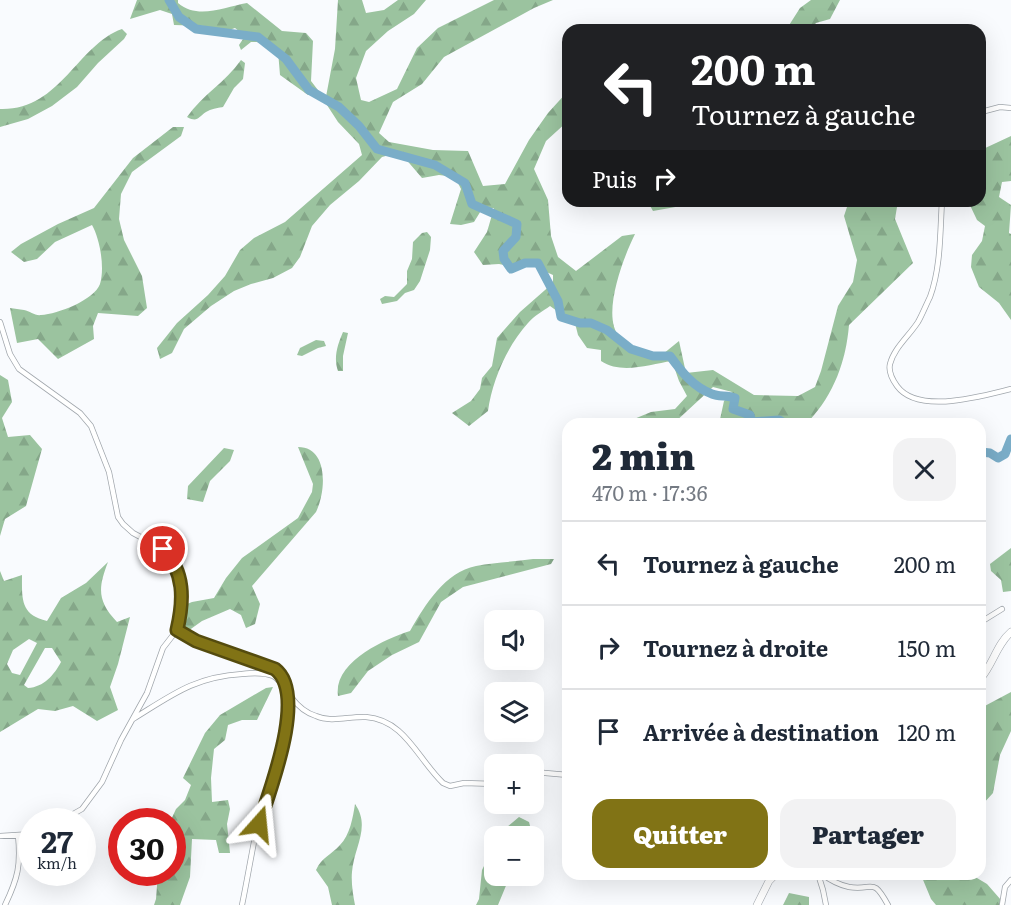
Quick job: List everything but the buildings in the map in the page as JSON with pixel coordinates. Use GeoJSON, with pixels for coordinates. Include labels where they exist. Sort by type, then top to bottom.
{"type":"FeatureCollection","features":[{"type":"Feature","properties":{"kind":"street"},"geometry":{"type":"LineString","coordinates":[[986,111],[1000,107],[1011,108]]}},
{"type":"Feature","properties":{"kind":"street"},"geometry":{"type":"LineString","coordinates":[[942,207],[937,268],[930,296],[918,321],[897,349],[890,366],[891,378],[899,389],[911,396],[931,402],[971,399],[1011,389]]}},
{"type":"Feature","properties":{"kind":"street"},"geometry":{"type":"LineString","coordinates":[[0,322],[10,354],[19,369],[29,379],[80,413],[92,426],[103,454],[118,517],[133,533],[163,549],[173,559],[181,580],[181,611],[177,630],[163,648],[147,693],[131,720],[102,782],[82,808]]}},
{"type":"Feature","properties":{"kind":"street"},"geometry":{"type":"LineString","coordinates":[[986,619],[1002,609]]}},
{"type":"Feature","properties":{"kind":"street"},"geometry":{"type":"LineString","coordinates":[[177,630],[196,641],[275,669],[282,675],[286,690],[289,712],[286,732],[256,834],[242,905]]}},
{"type":"Feature","properties":{"kind":"street"},"geometry":{"type":"LineString","coordinates":[[986,671],[1011,632]]}},
{"type":"Feature","properties":{"kind":"street"},"geometry":{"type":"LineString","coordinates":[[131,720],[188,685],[225,676],[258,673],[272,676],[299,706],[317,717],[331,719],[359,717],[388,722],[401,732],[443,783],[450,786],[464,783],[484,784]]}},
{"type":"Feature","properties":{"kind":"street"},"geometry":{"type":"LineString","coordinates":[[544,773],[562,774]]}},
{"type":"Feature","properties":{"kind":"street"},"geometry":{"type":"LineString","coordinates":[[0,836],[18,836]]}},
{"type":"Feature","properties":{"kind":"street"},"geometry":{"type":"LineString","coordinates":[[5,905],[18,876]]}},
{"type":"Feature","properties":{"kind":"street"},"geometry":{"type":"LineString","coordinates":[[757,905],[771,880]]}},
{"type":"Feature","properties":{"kind":"street"},"geometry":{"type":"LineString","coordinates":[[822,880],[826,905]]}},
{"type":"Feature","properties":{"kind":"street"},"geometry":{"type":"LineString","coordinates":[[830,880],[849,887],[870,885],[880,890],[888,905]]}},
{"type":"Feature","properties":{"kind":"street"},"geometry":{"type":"LineString","coordinates":[[1002,905],[1005,888],[1011,880]]}},
{"type":"Feature","properties":{"kind":"green space"},"geometry":{"type":"Polygon","coordinates":[[[137,0],[178,0],[178,3],[186,8],[203,12],[247,3],[282,31],[306,33],[313,41],[311,81],[321,94],[308,95],[280,75],[278,51],[257,42],[251,42],[241,50],[239,45],[245,36],[235,28],[221,33],[205,26],[174,25],[172,14],[160,10],[130,19],[137,0]]]}},
{"type":"Feature","properties":{"kind":"green space"},"geometry":{"type":"Polygon","coordinates":[[[338,0],[362,0],[366,13],[384,10],[398,0],[426,0],[414,14],[388,31],[366,51],[356,78],[361,100],[369,102],[397,89],[417,48],[438,28],[494,0],[553,0],[444,57],[422,84],[393,102],[379,133],[389,142],[433,150],[468,151],[483,186],[505,184],[529,140],[562,98],[562,126],[546,141],[534,169],[548,200],[551,236],[558,257],[576,271],[622,236],[635,234],[616,286],[612,316],[614,328],[624,341],[652,352],[663,354],[679,341],[686,373],[713,370],[754,395],[798,396],[815,387],[838,306],[853,282],[857,260],[844,216],[847,207],[897,207],[895,219],[913,263],[849,325],[842,364],[832,388],[812,418],[720,418],[724,401],[732,392],[713,387],[679,418],[636,418],[651,412],[675,409],[687,396],[672,361],[627,368],[609,365],[601,361],[601,350],[587,348],[578,335],[574,319],[564,316],[550,306],[530,320],[513,342],[497,376],[488,411],[469,426],[452,413],[471,401],[480,389],[482,378],[492,366],[497,338],[520,312],[553,283],[553,275],[531,265],[519,268],[499,264],[483,265],[474,252],[487,232],[494,208],[482,209],[474,222],[461,225],[450,224],[461,189],[455,177],[439,175],[422,178],[404,157],[393,154],[382,157],[359,181],[330,205],[312,226],[300,257],[292,268],[273,278],[234,291],[211,306],[184,329],[172,353],[160,359],[157,348],[177,323],[225,276],[240,250],[254,238],[285,222],[362,155],[359,144],[338,122],[325,102],[335,49],[338,0]]]}},
{"type":"Feature","properties":{"kind":"green space"},"geometry":{"type":"Polygon","coordinates":[[[811,0],[840,0],[830,19],[815,24],[790,24],[800,8],[811,0]]]}},
{"type":"Feature","properties":{"kind":"green space"},"geometry":{"type":"Polygon","coordinates":[[[122,29],[127,34],[124,39],[77,87],[52,106],[28,119],[0,127],[0,109],[21,107],[38,100],[53,89],[106,37],[122,29]]]}},
{"type":"Feature","properties":{"kind":"green space"},"geometry":{"type":"Polygon","coordinates":[[[241,60],[245,63],[243,79],[234,88],[223,107],[208,111],[198,119],[187,117],[228,75],[241,60]]]}},
{"type":"Feature","properties":{"kind":"green space"},"geometry":{"type":"Polygon","coordinates":[[[173,127],[184,127],[181,136],[132,172],[121,194],[119,219],[124,240],[142,276],[147,308],[138,316],[98,313],[93,326],[94,339],[58,359],[38,339],[17,343],[10,308],[39,315],[57,312],[83,301],[100,284],[102,262],[92,225],[55,242],[37,259],[24,262],[11,252],[58,224],[94,208],[133,158],[173,127]]]}},
{"type":"Feature","properties":{"kind":"green space"},"geometry":{"type":"Polygon","coordinates":[[[1011,136],[1011,181],[1002,182],[999,197],[1011,205],[1009,233],[1011,234],[1011,320],[999,303],[979,287],[971,267],[972,255],[982,241],[985,226],[977,220],[971,207],[986,207],[986,148],[1011,136]]]}},
{"type":"Feature","properties":{"kind":"green space"},"geometry":{"type":"Polygon","coordinates":[[[651,207],[675,207],[653,211],[651,207]]]}},
{"type":"Feature","properties":{"kind":"green space"},"geometry":{"type":"Polygon","coordinates":[[[427,232],[431,237],[430,250],[420,281],[414,290],[405,293],[397,301],[382,304],[380,299],[385,296],[394,297],[407,284],[407,271],[412,259],[413,242],[422,233],[427,232]]]}},
{"type":"Feature","properties":{"kind":"green space"},"geometry":{"type":"Polygon","coordinates":[[[343,332],[348,333],[343,356],[343,371],[338,371],[336,356],[343,332]]]}},
{"type":"Feature","properties":{"kind":"green space"},"geometry":{"type":"Polygon","coordinates":[[[316,340],[324,341],[326,346],[302,356],[297,355],[300,348],[316,340]]]}},
{"type":"Feature","properties":{"kind":"green space"},"geometry":{"type":"Polygon","coordinates":[[[0,375],[8,380],[12,402],[2,418],[8,437],[30,435],[42,449],[26,506],[5,519],[0,536],[0,375]]]}},
{"type":"Feature","properties":{"kind":"green space"},"geometry":{"type":"Polygon","coordinates":[[[298,447],[308,449],[320,462],[322,493],[316,512],[252,586],[260,604],[255,624],[246,628],[241,615],[230,609],[202,621],[188,631],[174,622],[175,609],[192,602],[214,598],[242,558],[298,518],[312,492],[313,484],[298,447]]]}},
{"type":"Feature","properties":{"kind":"green space"},"geometry":{"type":"Polygon","coordinates":[[[224,448],[234,450],[230,461],[210,481],[203,502],[187,499],[188,486],[224,448]]]}},
{"type":"Feature","properties":{"kind":"green space"},"geometry":{"type":"Polygon","coordinates":[[[1011,548],[1011,591],[1003,592],[1001,580],[991,571],[990,564],[1011,548]]]}},
{"type":"Feature","properties":{"kind":"green space"},"geometry":{"type":"Polygon","coordinates":[[[533,559],[554,559],[551,564],[463,587],[441,602],[419,642],[392,655],[368,671],[351,693],[338,696],[339,684],[352,663],[375,646],[410,631],[429,601],[445,582],[465,569],[476,566],[533,559]]]}},
{"type":"Feature","properties":{"kind":"green space"},"geometry":{"type":"Polygon","coordinates":[[[108,562],[102,579],[103,601],[117,622],[130,617],[110,687],[118,710],[97,721],[73,706],[55,711],[38,709],[0,732],[0,571],[4,581],[22,575],[23,598],[27,610],[32,615],[47,621],[61,598],[86,583],[108,562]],[[29,639],[13,650],[7,664],[12,673],[20,675],[37,643],[29,639]],[[45,648],[24,685],[28,688],[48,679],[61,662],[52,648],[45,648]]]}},
{"type":"Feature","properties":{"kind":"green space"},"geometry":{"type":"Polygon","coordinates":[[[273,687],[257,720],[242,720],[228,725],[225,740],[214,749],[211,778],[212,802],[228,800],[230,809],[227,824],[230,853],[219,853],[216,840],[192,839],[190,877],[180,905],[154,905],[157,886],[186,886],[186,808],[177,808],[185,800],[191,785],[183,778],[205,733],[220,715],[266,688],[273,687]]]}},
{"type":"Feature","properties":{"kind":"green space"},"geometry":{"type":"Polygon","coordinates":[[[1011,692],[1011,731],[1000,755],[993,793],[986,801],[986,705],[1011,692]]]}},
{"type":"Feature","properties":{"kind":"green space"},"geometry":{"type":"Polygon","coordinates":[[[355,804],[360,812],[362,829],[352,872],[355,905],[332,905],[328,887],[316,870],[321,862],[340,845],[349,831],[355,804]]]}},
{"type":"Feature","properties":{"kind":"green space"},"geometry":{"type":"Polygon","coordinates":[[[519,817],[529,822],[530,826],[508,826],[519,817]]]}},
{"type":"Feature","properties":{"kind":"green space"},"geometry":{"type":"Polygon","coordinates":[[[484,866],[484,886],[506,886],[498,905],[476,905],[479,899],[484,866]]]}},
{"type":"Feature","properties":{"kind":"green space"},"geometry":{"type":"Polygon","coordinates":[[[923,880],[980,880],[1001,900],[1000,905],[936,905],[923,880]]]}},
{"type":"Feature","properties":{"kind":"green space"},"geometry":{"type":"Polygon","coordinates":[[[789,893],[809,897],[809,905],[783,905],[789,893]]]}},
{"type":"Feature","properties":{"kind":"waterway"},"geometry":{"type":"LineString","coordinates":[[169,0],[179,17],[196,29],[258,37],[286,59],[309,90],[339,107],[359,126],[377,149],[435,165],[465,183],[472,204],[517,224],[516,237],[503,251],[504,259],[511,269],[525,263],[538,263],[558,301],[561,317],[580,323],[591,323],[607,330],[631,349],[653,356],[670,356],[693,383],[715,395],[735,398],[733,409],[750,415],[751,418]]}},
{"type":"Feature","properties":{"kind":"waterway"},"geometry":{"type":"LineString","coordinates":[[986,453],[998,458],[1005,454],[1011,439]]}},
{"type":"Feature","properties":{"kind":"route"},"geometry":{"type":"LineString","coordinates":[[163,549],[173,559],[181,580],[181,611],[177,630],[196,641],[275,669],[282,675],[285,683],[289,706],[287,723],[279,761],[259,824]]}}]}
